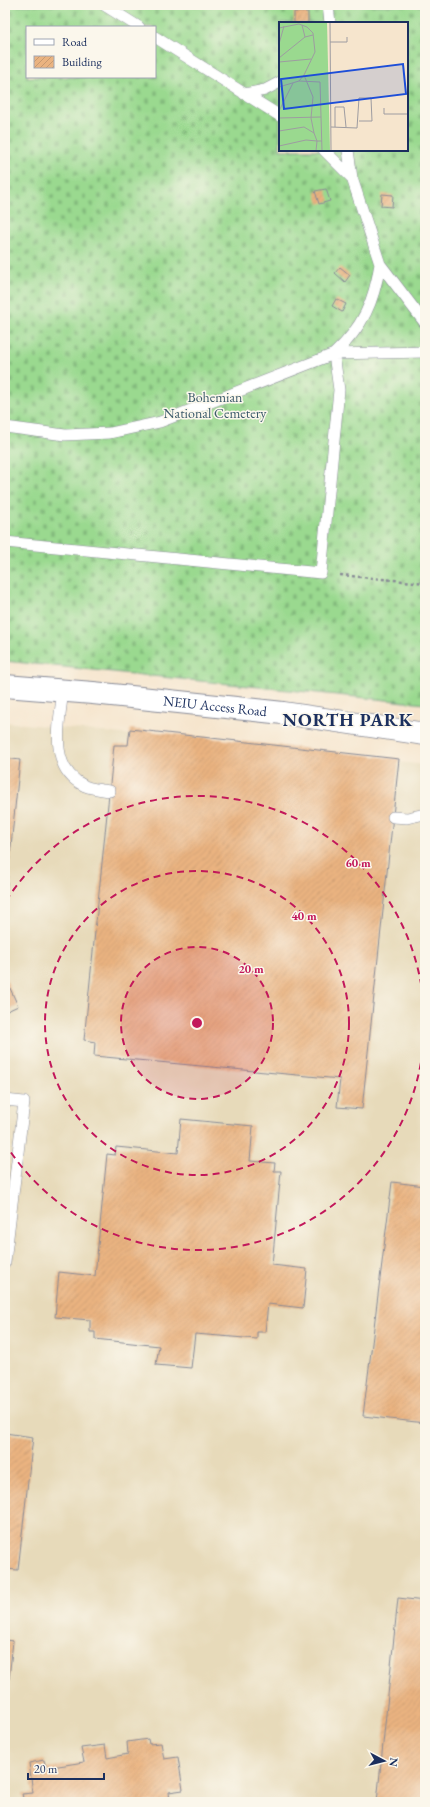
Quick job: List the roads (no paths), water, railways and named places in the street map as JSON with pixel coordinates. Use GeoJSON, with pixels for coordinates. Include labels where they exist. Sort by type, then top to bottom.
{"type":"FeatureCollection","features":[{"type":"Feature","properties":{"kind":"street","name":"NEIU Access Road"},"geometry":{"type":"LineString","coordinates":[[5,686],[283,712],[425,734]]}},
{"type":"Feature","properties":{"kind":"lane"},"geometry":{"type":"LineString","coordinates":[[104,5],[137,26]]}},
{"type":"Feature","properties":{"kind":"lane"},"geometry":{"type":"LineString","coordinates":[[328,5],[330,22]]}},
{"type":"Feature","properties":{"kind":"lane"},"geometry":{"type":"LineString","coordinates":[[156,38],[279,115]]}},
{"type":"Feature","properties":{"kind":"lane"},"geometry":{"type":"LineString","coordinates":[[244,94],[265,90],[279,83]]}},
{"type":"Feature","properties":{"kind":"lane"},"geometry":{"type":"LineString","coordinates":[[325,151],[352,178]]}},
{"type":"Feature","properties":{"kind":"lane"},"geometry":{"type":"LineString","coordinates":[[348,151],[352,178],[380,264],[425,323]]}},
{"type":"Feature","properties":{"kind":"lane"},"geometry":{"type":"LineString","coordinates":[[334,354],[350,339],[370,306],[376,288],[380,264]]}},
{"type":"Feature","properties":{"kind":"lane"},"geometry":{"type":"LineString","coordinates":[[5,428],[65,436],[110,433],[160,422],[334,354],[425,352]]}},
{"type":"Feature","properties":{"kind":"lane"},"geometry":{"type":"LineString","coordinates":[[5,542],[321,573],[339,397],[338,371],[334,354]]}},
{"type":"Feature","properties":{"kind":"lane"},"geometry":{"type":"LineString","coordinates":[[63,691],[58,731],[58,748],[62,763],[71,776],[86,786],[110,791]]}},
{"type":"Feature","properties":{"kind":"lane"},"geometry":{"type":"LineString","coordinates":[[393,817],[407,818],[425,814]]}},
{"type":"Feature","properties":{"kind":"lane"},"geometry":{"type":"LineString","coordinates":[[5,1100],[24,1102],[5,1262]]}},
{"type":"Feature","properties":{"kind":"district","name":"NORTH PARK"},"geometry":{"type":"Point","coordinates":[348,720]}},
{"type":"Feature","properties":{"kind":"park label","name":"Bohemian National Cemetery"},"geometry":{"type":"Point","coordinates":[215,406]}}]}
